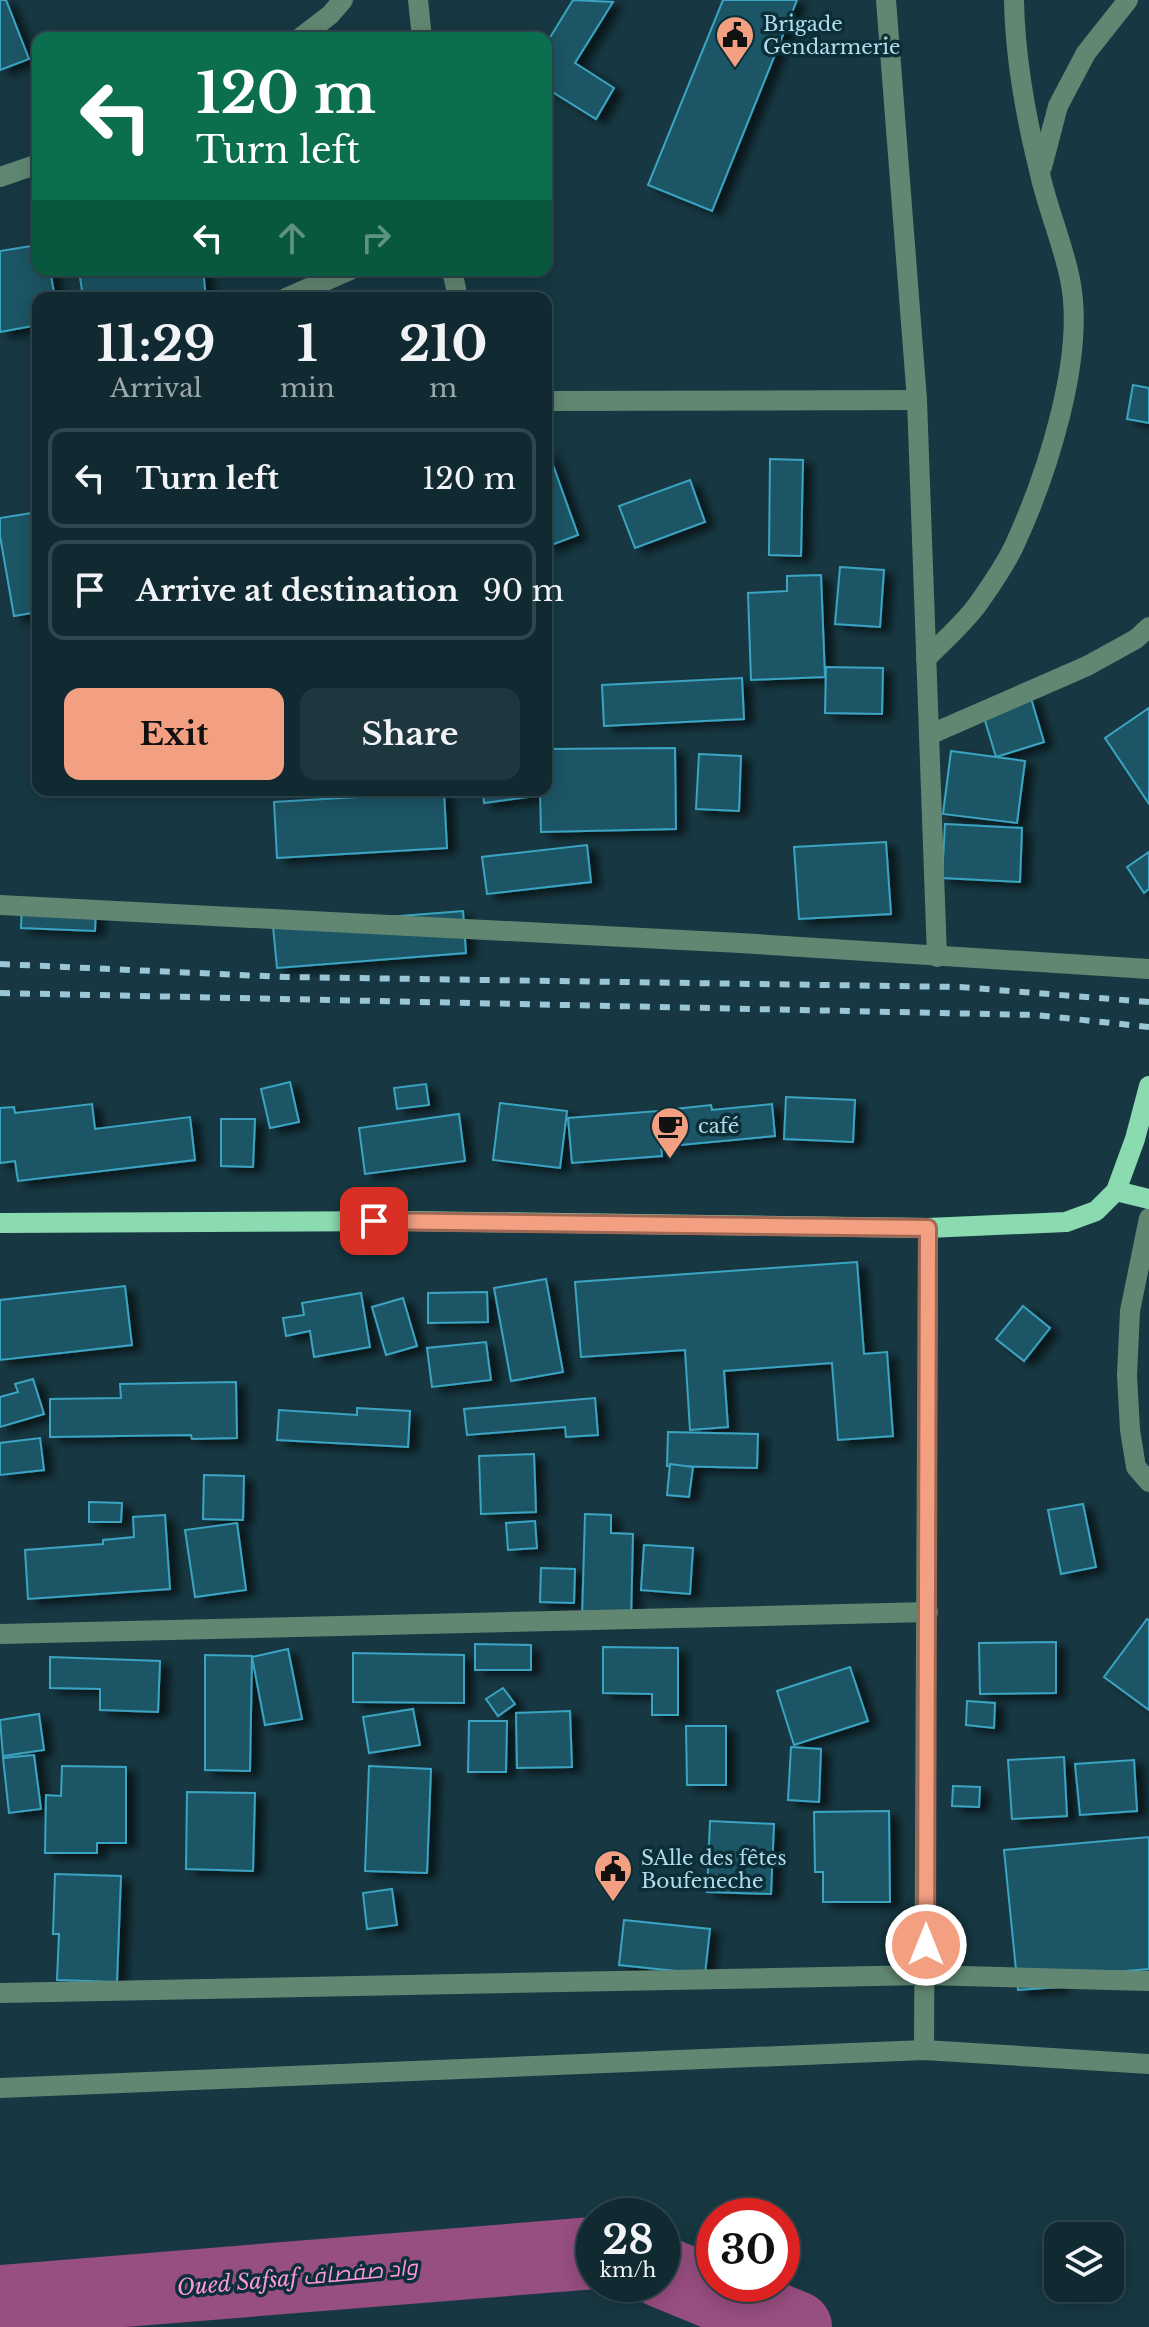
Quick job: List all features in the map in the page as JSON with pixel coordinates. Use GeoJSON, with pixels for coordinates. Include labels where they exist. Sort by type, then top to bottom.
{"type":"FeatureCollection","features":[{"type":"Feature","properties":{"kind":"main road"},"geometry":{"type":"LineString","coordinates":[[0,1223],[406,1221],[928,1228],[1066,1222],[1096,1211],[1116,1191],[1135,1139],[1149,1086]]}},
{"type":"Feature","properties":{"kind":"main road"},"geometry":{"type":"LineString","coordinates":[[1116,1191],[1149,1199]]}},
{"type":"Feature","properties":{"kind":"street"},"geometry":{"type":"LineString","coordinates":[[308,32],[343,0]]}},
{"type":"Feature","properties":{"kind":"street"},"geometry":{"type":"LineString","coordinates":[[418,0],[421,32]]}},
{"type":"Feature","properties":{"kind":"street"},"geometry":{"type":"LineString","coordinates":[[886,0],[917,400],[937,957]]}},
{"type":"Feature","properties":{"kind":"street"},"geometry":{"type":"LineString","coordinates":[[926,659],[978,604],[1014,546],[1055,438],[1068,372],[1073,327],[1071,281],[1040,174],[1023,92],[1014,0]]}},
{"type":"Feature","properties":{"kind":"street"},"geometry":{"type":"LineString","coordinates":[[1040,174],[1058,106],[1086,53],[1128,0]]}},
{"type":"Feature","properties":{"kind":"street"},"geometry":{"type":"LineString","coordinates":[[0,177],[32,166]]}},
{"type":"Feature","properties":{"kind":"street"},"geometry":{"type":"LineString","coordinates":[[300,292],[336,276]]}},
{"type":"Feature","properties":{"kind":"street"},"geometry":{"type":"LineString","coordinates":[[552,401],[917,400]]}},
{"type":"Feature","properties":{"kind":"street"},"geometry":{"type":"LineString","coordinates":[[929,735],[1087,666],[1136,639],[1149,627]]}},
{"type":"Feature","properties":{"kind":"street"},"geometry":{"type":"LineString","coordinates":[[0,905],[740,943],[1149,969]]}},
{"type":"Feature","properties":{"kind":"street"},"geometry":{"type":"LineString","coordinates":[[1149,1218],[1130,1311],[1127,1375],[1136,1467],[1149,1482]]}},
{"type":"Feature","properties":{"kind":"street"},"geometry":{"type":"LineString","coordinates":[[924,2050],[928,1228]]}},
{"type":"Feature","properties":{"kind":"street"},"geometry":{"type":"LineString","coordinates":[[0,1634],[928,1612]]}},
{"type":"Feature","properties":{"kind":"street"},"geometry":{"type":"LineString","coordinates":[[0,1993],[925,1975],[1149,1981]]}},
{"type":"Feature","properties":{"kind":"street"},"geometry":{"type":"LineString","coordinates":[[0,2088],[924,2050],[1149,2064]]}},
{"type":"Feature","properties":{"kind":"building"},"geometry":{"type":"Polygon","coordinates":[[[0,0],[6,0],[29,59],[0,70],[0,0]]]}},
{"type":"Feature","properties":{"kind":"building"},"geometry":{"type":"Polygon","coordinates":[[[573,0],[613,2],[575,63],[614,88],[596,119],[552,92],[552,34],[573,0]]]}},
{"type":"Feature","properties":{"kind":"building"},"geometry":{"type":"Polygon","coordinates":[[[723,0],[797,0],[712,211],[648,185],[723,0]]]}},
{"type":"Feature","properties":{"kind":"building"},"geometry":{"type":"Polygon","coordinates":[[[32,246],[32,276],[51,276],[54,292],[32,292],[32,326],[0,332],[0,251],[32,246]]]}},
{"type":"Feature","properties":{"kind":"building"},"geometry":{"type":"Polygon","coordinates":[[[80,276],[204,276],[205,292],[82,292],[80,276]]]}},
{"type":"Feature","properties":{"kind":"building"},"geometry":{"type":"Polygon","coordinates":[[[1133,385],[1149,388],[1149,423],[1127,419],[1133,385]]]}},
{"type":"Feature","properties":{"kind":"building"},"geometry":{"type":"Polygon","coordinates":[[[770,459],[803,460],[801,556],[769,555],[770,459]]]}},
{"type":"Feature","properties":{"kind":"building"},"geometry":{"type":"Polygon","coordinates":[[[552,462],[578,535],[552,545],[552,462]]]}},
{"type":"Feature","properties":{"kind":"building"},"geometry":{"type":"Polygon","coordinates":[[[690,480],[705,522],[635,548],[619,506],[690,480]]]}},
{"type":"Feature","properties":{"kind":"building"},"geometry":{"type":"Polygon","coordinates":[[[32,513],[32,613],[14,616],[0,536],[0,518],[32,513]]]}},
{"type":"Feature","properties":{"kind":"building"},"geometry":{"type":"Polygon","coordinates":[[[840,567],[884,570],[880,627],[835,624],[840,567]]]}},
{"type":"Feature","properties":{"kind":"building"},"geometry":{"type":"Polygon","coordinates":[[[821,575],[825,677],[751,680],[748,593],[787,591],[787,576],[821,575]]]}},
{"type":"Feature","properties":{"kind":"building"},"geometry":{"type":"Polygon","coordinates":[[[826,667],[883,668],[882,714],[825,713],[826,667]]]}},
{"type":"Feature","properties":{"kind":"building"},"geometry":{"type":"Polygon","coordinates":[[[742,678],[744,719],[604,726],[602,685],[742,678]]]}},
{"type":"Feature","properties":{"kind":"building"},"geometry":{"type":"Polygon","coordinates":[[[1030,695],[1044,742],[996,757],[982,711],[1030,695]]]}},
{"type":"Feature","properties":{"kind":"building"},"geometry":{"type":"Polygon","coordinates":[[[1149,708],[1149,804],[1105,738],[1149,708]]]}},
{"type":"Feature","properties":{"kind":"building"},"geometry":{"type":"Polygon","coordinates":[[[675,748],[676,829],[541,832],[540,796],[552,796],[552,749],[675,748]]]}},
{"type":"Feature","properties":{"kind":"building"},"geometry":{"type":"Polygon","coordinates":[[[951,751],[1025,761],[1017,823],[943,814],[951,751]]]}},
{"type":"Feature","properties":{"kind":"building"},"geometry":{"type":"Polygon","coordinates":[[[699,754],[741,756],[739,811],[696,809],[699,754]]]}},
{"type":"Feature","properties":{"kind":"building"},"geometry":{"type":"Polygon","coordinates":[[[376,796],[444,796],[447,848],[277,858],[274,802],[376,796]]]}},
{"type":"Feature","properties":{"kind":"building"},"geometry":{"type":"Polygon","coordinates":[[[483,796],[536,796],[484,803],[483,796]]]}},
{"type":"Feature","properties":{"kind":"building"},"geometry":{"type":"Polygon","coordinates":[[[945,824],[1022,828],[1020,882],[942,878],[945,824]]]}},
{"type":"Feature","properties":{"kind":"building"},"geometry":{"type":"Polygon","coordinates":[[[886,842],[891,914],[799,919],[794,847],[886,842]]]}},
{"type":"Feature","properties":{"kind":"building"},"geometry":{"type":"Polygon","coordinates":[[[587,845],[591,882],[487,894],[482,857],[587,845]]]}},
{"type":"Feature","properties":{"kind":"building"},"geometry":{"type":"Polygon","coordinates":[[[1149,852],[1149,889],[1144,893],[1127,867],[1149,852]]]}},
{"type":"Feature","properties":{"kind":"building"},"geometry":{"type":"Polygon","coordinates":[[[22,901],[96,904],[95,931],[21,928],[22,901]]]}},
{"type":"Feature","properties":{"kind":"building"},"geometry":{"type":"Polygon","coordinates":[[[463,911],[466,953],[277,968],[273,926],[463,911]]]}},
{"type":"Feature","properties":{"kind":"building"},"geometry":{"type":"Polygon","coordinates":[[[290,1082],[299,1122],[270,1128],[261,1089],[290,1082]]]}},
{"type":"Feature","properties":{"kind":"building"},"geometry":{"type":"Polygon","coordinates":[[[426,1084],[429,1105],[397,1109],[394,1088],[426,1084]]]}},
{"type":"Feature","properties":{"kind":"building"},"geometry":{"type":"Polygon","coordinates":[[[786,1097],[855,1100],[853,1142],[784,1139],[786,1097]]]}},
{"type":"Feature","properties":{"kind":"building"},"geometry":{"type":"Polygon","coordinates":[[[500,1103],[567,1111],[560,1168],[493,1160],[500,1103]]]}},
{"type":"Feature","properties":{"kind":"building"},"geometry":{"type":"Polygon","coordinates":[[[92,1104],[95,1129],[190,1117],[195,1160],[18,1181],[15,1161],[0,1163],[0,1108],[14,1107],[15,1113],[92,1104]]]}},
{"type":"Feature","properties":{"kind":"building"},"geometry":{"type":"Polygon","coordinates":[[[772,1104],[775,1136],[670,1146],[666,1110],[711,1105],[712,1110],[772,1104]]]}},
{"type":"Feature","properties":{"kind":"building"},"geometry":{"type":"Polygon","coordinates":[[[658,1111],[662,1156],[572,1163],[568,1118],[658,1111]]]}},
{"type":"Feature","properties":{"kind":"building"},"geometry":{"type":"Polygon","coordinates":[[[459,1114],[465,1161],[365,1174],[359,1128],[459,1114]]]}},
{"type":"Feature","properties":{"kind":"building"},"geometry":{"type":"Polygon","coordinates":[[[221,1119],[255,1119],[253,1167],[221,1166],[221,1119]]]}},
{"type":"Feature","properties":{"kind":"building"},"geometry":{"type":"Polygon","coordinates":[[[857,1262],[864,1354],[887,1352],[893,1436],[838,1440],[832,1363],[724,1371],[728,1427],[690,1430],[685,1350],[581,1357],[575,1282],[857,1262]]]}},
{"type":"Feature","properties":{"kind":"building"},"geometry":{"type":"Polygon","coordinates":[[[546,1279],[563,1372],[511,1381],[494,1288],[546,1279]]]}},
{"type":"Feature","properties":{"kind":"building"},"geometry":{"type":"Polygon","coordinates":[[[125,1286],[132,1345],[0,1360],[0,1300],[125,1286]]]}},
{"type":"Feature","properties":{"kind":"building"},"geometry":{"type":"Polygon","coordinates":[[[487,1292],[488,1322],[428,1323],[428,1293],[487,1292]]]}},
{"type":"Feature","properties":{"kind":"building"},"geometry":{"type":"Polygon","coordinates":[[[361,1293],[370,1347],[314,1357],[310,1331],[286,1336],[283,1318],[304,1315],[302,1303],[361,1293]]]}},
{"type":"Feature","properties":{"kind":"building"},"geometry":{"type":"Polygon","coordinates":[[[403,1298],[417,1346],[386,1355],[372,1307],[403,1298]]]}},
{"type":"Feature","properties":{"kind":"building"},"geometry":{"type":"Polygon","coordinates":[[[1023,1306],[1050,1328],[1024,1361],[996,1339],[1023,1306]]]}},
{"type":"Feature","properties":{"kind":"building"},"geometry":{"type":"Polygon","coordinates":[[[486,1342],[491,1380],[432,1387],[427,1348],[486,1342]]]}},
{"type":"Feature","properties":{"kind":"building"},"geometry":{"type":"Polygon","coordinates":[[[33,1379],[44,1414],[0,1427],[0,1397],[18,1392],[15,1384],[33,1379]]]}},
{"type":"Feature","properties":{"kind":"building"},"geometry":{"type":"Polygon","coordinates":[[[236,1382],[237,1438],[192,1439],[191,1435],[50,1437],[50,1399],[121,1398],[120,1384],[236,1382]]]}},
{"type":"Feature","properties":{"kind":"building"},"geometry":{"type":"Polygon","coordinates":[[[595,1398],[598,1435],[566,1437],[565,1427],[467,1435],[464,1409],[595,1398]]]}},
{"type":"Feature","properties":{"kind":"building"},"geometry":{"type":"Polygon","coordinates":[[[357,1408],[410,1411],[408,1447],[277,1440],[279,1410],[357,1415],[357,1408]]]}},
{"type":"Feature","properties":{"kind":"building"},"geometry":{"type":"Polygon","coordinates":[[[668,1432],[758,1434],[757,1468],[667,1466],[668,1432]]]}},
{"type":"Feature","properties":{"kind":"building"},"geometry":{"type":"Polygon","coordinates":[[[40,1438],[44,1470],[0,1475],[0,1443],[40,1438]]]}},
{"type":"Feature","properties":{"kind":"building"},"geometry":{"type":"Polygon","coordinates":[[[534,1454],[536,1512],[481,1514],[479,1456],[534,1454]]]}},
{"type":"Feature","properties":{"kind":"building"},"geometry":{"type":"Polygon","coordinates":[[[670,1464],[693,1467],[689,1497],[667,1495],[670,1464]]]}},
{"type":"Feature","properties":{"kind":"building"},"geometry":{"type":"Polygon","coordinates":[[[204,1475],[244,1476],[243,1520],[203,1519],[204,1475]]]}},
{"type":"Feature","properties":{"kind":"building"},"geometry":{"type":"Polygon","coordinates":[[[89,1502],[122,1503],[121,1522],[89,1522],[89,1502]]]}},
{"type":"Feature","properties":{"kind":"building"},"geometry":{"type":"Polygon","coordinates":[[[1083,1504],[1096,1567],[1061,1574],[1048,1510],[1083,1504]]]}},
{"type":"Feature","properties":{"kind":"building"},"geometry":{"type":"Polygon","coordinates":[[[585,1514],[611,1515],[611,1533],[633,1534],[631,1620],[582,1619],[585,1514]]]}},
{"type":"Feature","properties":{"kind":"building"},"geometry":{"type":"Polygon","coordinates":[[[165,1515],[170,1589],[28,1599],[25,1550],[103,1544],[103,1540],[134,1537],[133,1517],[165,1515]]]}},
{"type":"Feature","properties":{"kind":"building"},"geometry":{"type":"Polygon","coordinates":[[[535,1521],[537,1548],[508,1550],[506,1523],[535,1521]]]}},
{"type":"Feature","properties":{"kind":"building"},"geometry":{"type":"Polygon","coordinates":[[[237,1523],[246,1590],[195,1597],[185,1530],[237,1523]]]}},
{"type":"Feature","properties":{"kind":"building"},"geometry":{"type":"Polygon","coordinates":[[[644,1545],[693,1548],[690,1594],[641,1590],[644,1545]]]}},
{"type":"Feature","properties":{"kind":"building"},"geometry":{"type":"Polygon","coordinates":[[[541,1568],[575,1569],[574,1603],[540,1602],[541,1568]]]}},
{"type":"Feature","properties":{"kind":"building"},"geometry":{"type":"Polygon","coordinates":[[[1149,1620],[1149,1710],[1104,1677],[1149,1620]]]}},
{"type":"Feature","properties":{"kind":"building"},"geometry":{"type":"Polygon","coordinates":[[[1056,1642],[1056,1693],[980,1694],[979,1643],[1056,1642]]]}},
{"type":"Feature","properties":{"kind":"building"},"geometry":{"type":"Polygon","coordinates":[[[475,1644],[531,1645],[531,1670],[475,1670],[475,1644]]]}},
{"type":"Feature","properties":{"kind":"building"},"geometry":{"type":"Polygon","coordinates":[[[603,1647],[678,1648],[678,1715],[652,1715],[652,1694],[603,1693],[603,1647]]]}},
{"type":"Feature","properties":{"kind":"building"},"geometry":{"type":"Polygon","coordinates":[[[288,1649],[302,1719],[265,1725],[252,1657],[288,1649]]]}},
{"type":"Feature","properties":{"kind":"building"},"geometry":{"type":"Polygon","coordinates":[[[353,1653],[464,1655],[464,1703],[353,1702],[353,1653]]]}},
{"type":"Feature","properties":{"kind":"building"},"geometry":{"type":"Polygon","coordinates":[[[205,1655],[252,1656],[250,1771],[205,1770],[205,1655]]]}},
{"type":"Feature","properties":{"kind":"building"},"geometry":{"type":"Polygon","coordinates":[[[50,1657],[160,1661],[158,1712],[100,1710],[100,1689],[50,1688],[50,1657]]]}},
{"type":"Feature","properties":{"kind":"building"},"geometry":{"type":"Polygon","coordinates":[[[850,1667],[868,1721],[794,1745],[777,1691],[850,1667]]]}},
{"type":"Feature","properties":{"kind":"building"},"geometry":{"type":"Polygon","coordinates":[[[503,1688],[515,1704],[498,1716],[486,1699],[503,1688]]]}},
{"type":"Feature","properties":{"kind":"building"},"geometry":{"type":"Polygon","coordinates":[[[967,1701],[995,1703],[994,1728],[966,1725],[967,1701]]]}},
{"type":"Feature","properties":{"kind":"building"},"geometry":{"type":"Polygon","coordinates":[[[413,1709],[420,1745],[369,1753],[363,1717],[413,1709]]]}},
{"type":"Feature","properties":{"kind":"building"},"geometry":{"type":"Polygon","coordinates":[[[570,1711],[572,1767],[517,1768],[516,1713],[570,1711]]]}},
{"type":"Feature","properties":{"kind":"building"},"geometry":{"type":"Polygon","coordinates":[[[39,1714],[44,1750],[3,1756],[0,1720],[39,1714]]]}},
{"type":"Feature","properties":{"kind":"building"},"geometry":{"type":"Polygon","coordinates":[[[469,1721],[507,1721],[506,1772],[468,1772],[469,1721]]]}},
{"type":"Feature","properties":{"kind":"building"},"geometry":{"type":"Polygon","coordinates":[[[686,1726],[726,1726],[726,1785],[687,1785],[686,1726]]]}},
{"type":"Feature","properties":{"kind":"building"},"geometry":{"type":"Polygon","coordinates":[[[791,1747],[821,1749],[819,1802],[788,1800],[791,1747]]]}},
{"type":"Feature","properties":{"kind":"building"},"geometry":{"type":"Polygon","coordinates":[[[34,1755],[41,1809],[9,1813],[3,1758],[34,1755]]]}},
{"type":"Feature","properties":{"kind":"building"},"geometry":{"type":"Polygon","coordinates":[[[1064,1757],[1067,1816],[1012,1819],[1008,1760],[1064,1757]]]}},
{"type":"Feature","properties":{"kind":"building"},"geometry":{"type":"Polygon","coordinates":[[[1134,1760],[1137,1811],[1080,1815],[1075,1764],[1134,1760]]]}},
{"type":"Feature","properties":{"kind":"building"},"geometry":{"type":"Polygon","coordinates":[[[62,1766],[126,1767],[126,1843],[97,1843],[97,1853],[45,1853],[46,1795],[61,1796],[62,1766]]]}},
{"type":"Feature","properties":{"kind":"building"},"geometry":{"type":"Polygon","coordinates":[[[369,1766],[431,1769],[427,1873],[365,1871],[369,1766]]]}},
{"type":"Feature","properties":{"kind":"building"},"geometry":{"type":"Polygon","coordinates":[[[953,1786],[980,1787],[979,1807],[952,1806],[953,1786]]]}},
{"type":"Feature","properties":{"kind":"building"},"geometry":{"type":"Polygon","coordinates":[[[187,1792],[255,1793],[253,1871],[186,1869],[187,1792]]]}},
{"type":"Feature","properties":{"kind":"building"},"geometry":{"type":"Polygon","coordinates":[[[889,1811],[890,1902],[823,1902],[823,1872],[815,1872],[814,1812],[889,1811]]]}},
{"type":"Feature","properties":{"kind":"building"},"geometry":{"type":"Polygon","coordinates":[[[710,1821],[774,1824],[771,1894],[707,1892],[710,1821]]]}},
{"type":"Feature","properties":{"kind":"building"},"geometry":{"type":"Polygon","coordinates":[[[1149,1837],[1149,1969],[1057,1977],[1059,1987],[1018,1990],[1004,1850],[1149,1837]]]}},
{"type":"Feature","properties":{"kind":"building"},"geometry":{"type":"Polygon","coordinates":[[[55,1874],[121,1876],[117,1982],[57,1980],[59,1934],[53,1934],[55,1874]]]}},
{"type":"Feature","properties":{"kind":"building"},"geometry":{"type":"Polygon","coordinates":[[[392,1889],[397,1925],[367,1929],[363,1893],[392,1889]]]}},
{"type":"Feature","properties":{"kind":"building"},"geometry":{"type":"Polygon","coordinates":[[[624,1920],[710,1929],[705,1974],[619,1965],[624,1920]]]}},
{"type":"Feature","properties":{"kind":"waterway","name":"Oued Safsaf واد صفصاف"},"geometry":{"type":"LineString","coordinates":[[0,2301],[576,2254]]}},
{"type":"Feature","properties":{"kind":"waterway","name":"Oued Safsaf واد صفصاف"},"geometry":{"type":"LineString","coordinates":[[680,2279],[796,2327]]}},
{"type":"Feature","properties":{"kind":"railway"},"geometry":{"type":"LineString","coordinates":[[0,964],[285,977],[960,987],[1149,1002]]}},
{"type":"Feature","properties":{"kind":"railway"},"geometry":{"type":"LineString","coordinates":[[0,993],[1036,1015],[1149,1027]]}},
{"type":"Feature","properties":{"kind":"place","name":"Brigade Gendarmerie"},"geometry":{"type":"Point","coordinates":[735,69]}},
{"type":"Feature","properties":{"kind":"place","name":"café"},"geometry":{"type":"Point","coordinates":[670,1160]}},
{"type":"Feature","properties":{"kind":"place","name":"SAlle des fêtes Boufeneche"},"geometry":{"type":"Point","coordinates":[613,1903]}},
{"type":"Feature","properties":{"kind":"route"},"geometry":{"type":"LineString","coordinates":[[374,1221],[928,1228],[926,1945]]}}]}
